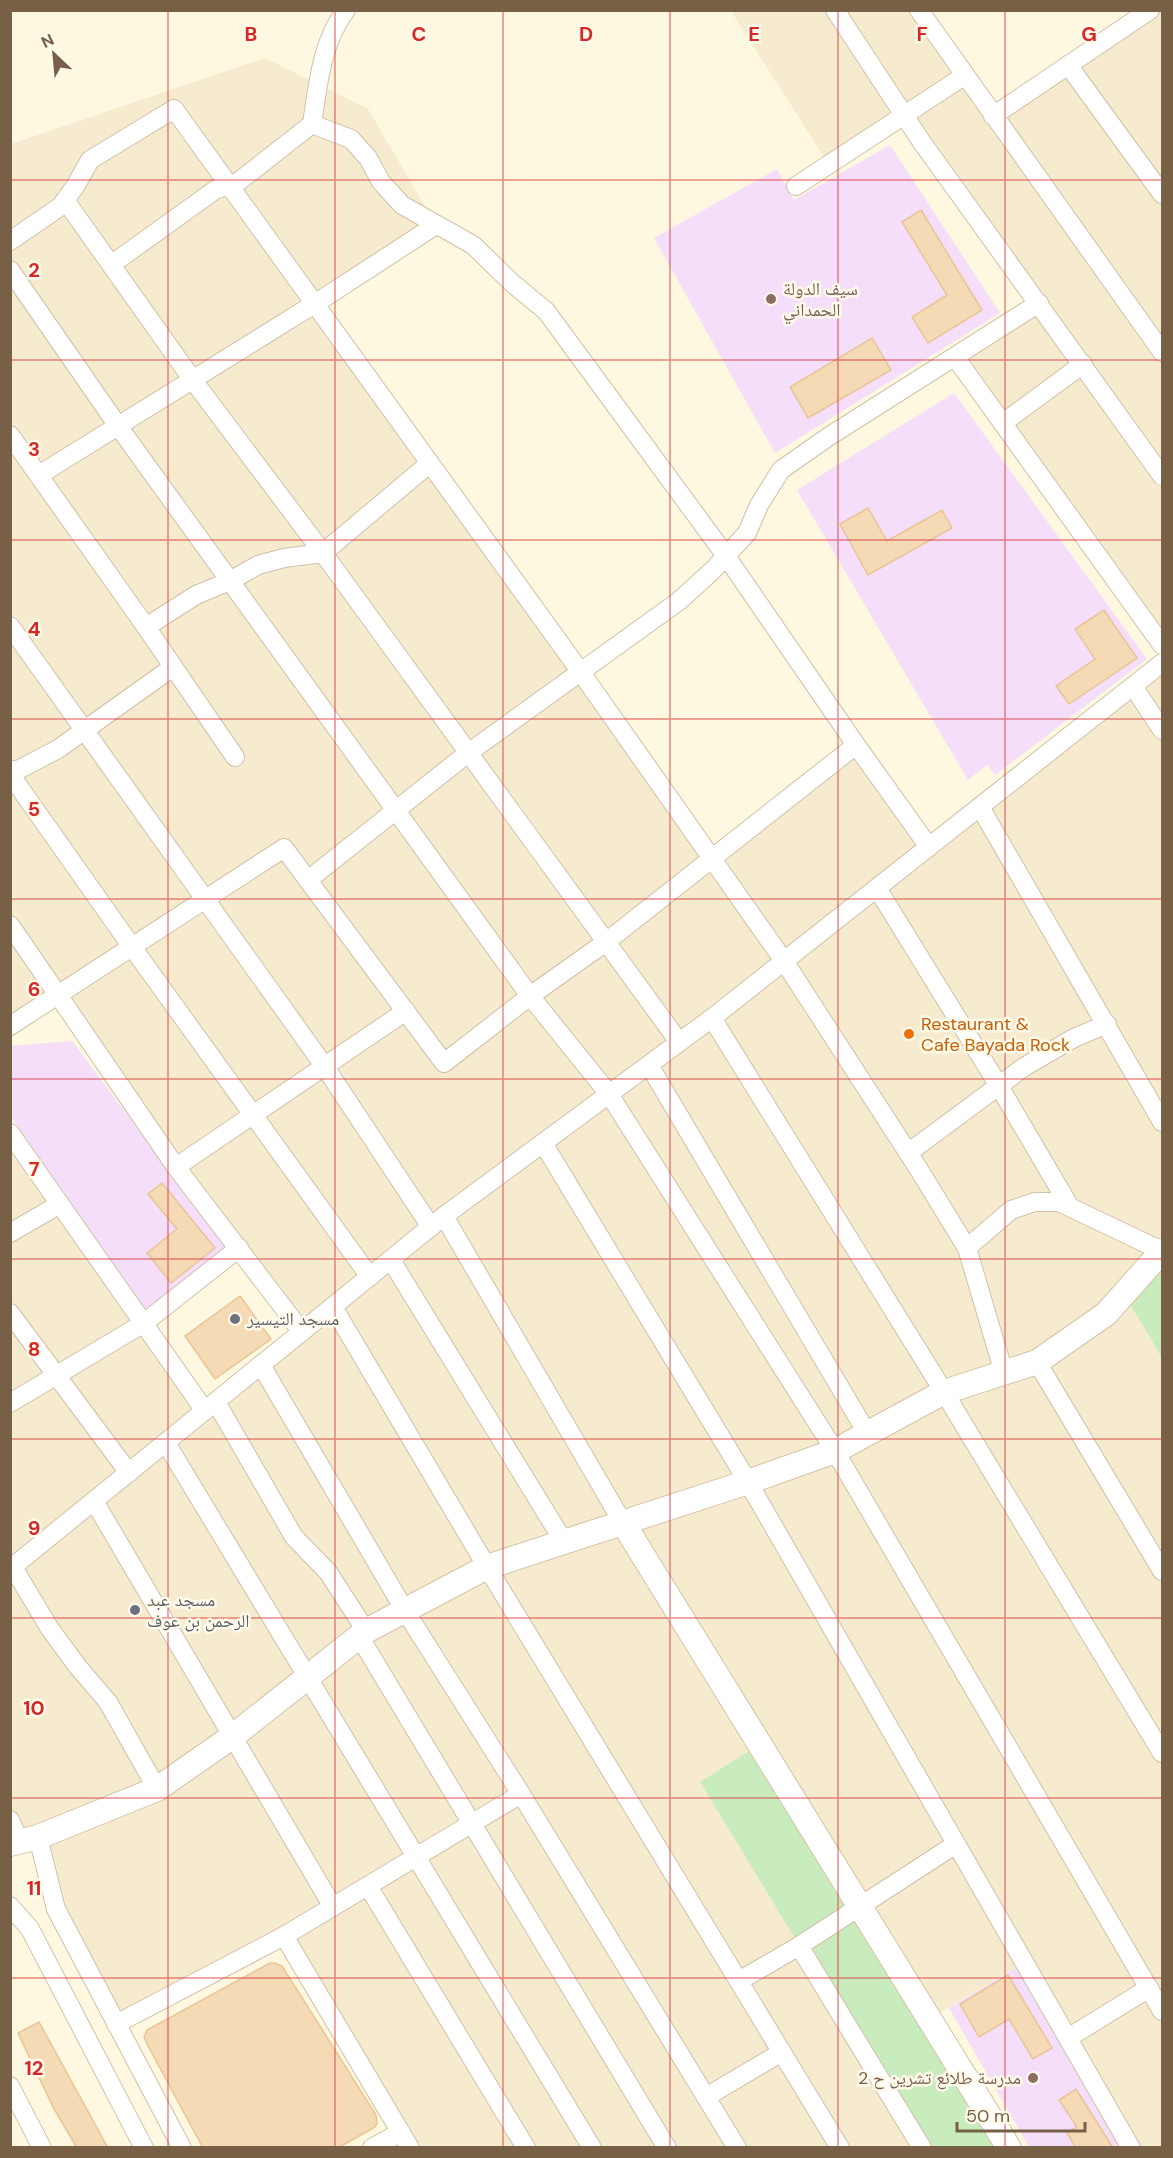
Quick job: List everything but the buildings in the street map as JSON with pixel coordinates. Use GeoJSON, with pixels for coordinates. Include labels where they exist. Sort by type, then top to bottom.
{"type":"FeatureCollection","features":[{"type":"Feature","properties":{"kind":"main road"},"geometry":{"type":"LineString","coordinates":[[20,1843],[157,1789],[233,1736],[363,1634],[404,1609],[487,1567],[748,1482],[835,1451],[944,1392],[1037,1362],[1106,1314],[1162,1251]]}},
{"type":"Feature","properties":{"kind":"main road"},"geometry":{"type":"LineString","coordinates":[[623,1523],[860,1906],[1003,2146]]}},
{"type":"Feature","properties":{"kind":"street"},"geometry":{"type":"LineString","coordinates":[[112,264],[215,190],[238,182],[312,124],[322,60],[338,22],[346,10]]}},
{"type":"Feature","properties":{"kind":"street"},"geometry":{"type":"LineString","coordinates":[[835,10],[904,116],[1162,476]]}},
{"type":"Feature","properties":{"kind":"street"},"geometry":{"type":"LineString","coordinates":[[919,10],[1162,352]]}},
{"type":"Feature","properties":{"kind":"street"},"geometry":{"type":"LineString","coordinates":[[993,116],[1150,10]]}},
{"type":"Feature","properties":{"kind":"street"},"geometry":{"type":"LineString","coordinates":[[1068,65],[1162,194]]}},
{"type":"Feature","properties":{"kind":"street"},"geometry":{"type":"LineString","coordinates":[[796,186],[964,76]]}},
{"type":"Feature","properties":{"kind":"street"},"geometry":{"type":"LineString","coordinates":[[10,241],[61,206],[90,160],[174,109],[580,671],[784,961],[967,1248],[1004,1373]]}},
{"type":"Feature","properties":{"kind":"street"},"geometry":{"type":"LineString","coordinates":[[312,124],[351,139],[368,158],[381,182],[402,205],[473,245],[512,283],[546,311],[726,556],[856,746],[929,847]]}},
{"type":"Feature","properties":{"kind":"street"},"geometry":{"type":"LineString","coordinates":[[65,200],[192,379],[323,554],[679,1042]]}},
{"type":"Feature","properties":{"kind":"street"},"geometry":{"type":"LineString","coordinates":[[39,475],[316,303],[435,225]]}},
{"type":"Feature","properties":{"kind":"street"},"geometry":{"type":"LineString","coordinates":[[10,270],[118,426],[530,996],[609,1095],[835,1451],[1162,2011]]}},
{"type":"Feature","properties":{"kind":"street"},"geometry":{"type":"LineString","coordinates":[[308,880],[468,753],[679,601],[747,533],[759,505],[781,471],[828,437],[1039,303]]}},
{"type":"Feature","properties":{"kind":"street"},"geometry":{"type":"LineString","coordinates":[[955,357],[1162,645]]}},
{"type":"Feature","properties":{"kind":"street"},"geometry":{"type":"LineString","coordinates":[[1003,423],[1083,364]]}},
{"type":"Feature","properties":{"kind":"street"},"geometry":{"type":"LineString","coordinates":[[10,435],[235,757]]}},
{"type":"Feature","properties":{"kind":"street"},"geometry":{"type":"LineString","coordinates":[[146,627],[195,596],[230,581],[258,565],[295,556],[323,554],[430,463]]}},
{"type":"Feature","properties":{"kind":"street"},"geometry":{"type":"LineString","coordinates":[[10,626],[437,1222],[623,1523]]}},
{"type":"Feature","properties":{"kind":"street"},"geometry":{"type":"LineString","coordinates":[[157,1789],[108,1702],[78,1667],[12,1568],[437,1222],[712,1018],[1162,663]]}},
{"type":"Feature","properties":{"kind":"street"},"geometry":{"type":"LineString","coordinates":[[173,667],[58,749],[10,773],[132,947],[370,1277]]}},
{"type":"Feature","properties":{"kind":"street"},"geometry":{"type":"LineString","coordinates":[[1133,686],[1162,730]]}},
{"type":"Feature","properties":{"kind":"street"},"geometry":{"type":"LineString","coordinates":[[10,1026],[284,848],[444,1063],[530,996],[606,942],[856,746]]}},
{"type":"Feature","properties":{"kind":"street"},"geometry":{"type":"LineString","coordinates":[[980,807],[1162,1122]]}},
{"type":"Feature","properties":{"kind":"street"},"geometry":{"type":"LineString","coordinates":[[877,888],[999,1086],[1070,1207]]}},
{"type":"Feature","properties":{"kind":"street"},"geometry":{"type":"LineString","coordinates":[[10,925],[176,1167],[302,1332]]}},
{"type":"Feature","properties":{"kind":"street"},"geometry":{"type":"LineString","coordinates":[[176,1167],[406,1011]]}},
{"type":"Feature","properties":{"kind":"street"},"geometry":{"type":"LineString","coordinates":[[712,1018],[944,1392],[1162,1753]]}},
{"type":"Feature","properties":{"kind":"street"},"geometry":{"type":"LineString","coordinates":[[908,1153],[1024,1067],[1074,1038],[1107,1024]]}},
{"type":"Feature","properties":{"kind":"street"},"geometry":{"type":"LineString","coordinates":[[649,1065],[867,1433]]}},
{"type":"Feature","properties":{"kind":"street"},"geometry":{"type":"LineString","coordinates":[[10,1133],[144,1323],[210,1407],[294,1537],[328,1572],[472,1824],[667,2148]]}},
{"type":"Feature","properties":{"kind":"street"},"geometry":{"type":"LineString","coordinates":[[543,1143],[748,1482],[1131,2148]]}},
{"type":"Feature","properties":{"kind":"street"},"geometry":{"type":"LineString","coordinates":[[967,1248],[1011,1210],[1035,1202],[1059,1202],[1162,1251]]}},
{"type":"Feature","properties":{"kind":"street"},"geometry":{"type":"LineString","coordinates":[[10,1233],[60,1204]]}},
{"type":"Feature","properties":{"kind":"street"},"geometry":{"type":"LineString","coordinates":[[10,1403],[144,1323],[239,1248]]}},
{"type":"Feature","properties":{"kind":"street"},"geometry":{"type":"LineString","coordinates":[[391,1260],[564,1542]]}},
{"type":"Feature","properties":{"kind":"street"},"geometry":{"type":"LineString","coordinates":[[333,1307],[487,1567],[840,2148]]}},
{"type":"Feature","properties":{"kind":"street"},"geometry":{"type":"LineString","coordinates":[[10,1313],[129,1473]]}},
{"type":"Feature","properties":{"kind":"street"},"geometry":{"type":"LineString","coordinates":[[1037,1362],[1162,1571]]}},
{"type":"Feature","properties":{"kind":"street"},"geometry":{"type":"LineString","coordinates":[[261,1365],[404,1609],[521,1794],[737,2148]]}},
{"type":"Feature","properties":{"kind":"street"},"geometry":{"type":"LineString","coordinates":[[166,1443],[592,2148]]}},
{"type":"Feature","properties":{"kind":"street"},"geometry":{"type":"LineString","coordinates":[[94,1501],[333,1907]]}},
{"type":"Feature","properties":{"kind":"street"},"geometry":{"type":"LineString","coordinates":[[116,2024],[284,1936],[521,1794]]}},
{"type":"Feature","properties":{"kind":"street"},"geometry":{"type":"LineString","coordinates":[[10,1820],[20,1843],[182,2148]]}},
{"type":"Feature","properties":{"kind":"street"},"geometry":{"type":"LineString","coordinates":[[739,1981],[799,1946],[956,1844]]}},
{"type":"Feature","properties":{"kind":"street"},"geometry":{"type":"LineString","coordinates":[[368,1886],[526,2148]]}},
{"type":"Feature","properties":{"kind":"street"},"geometry":{"type":"LineString","coordinates":[[10,1906],[30,1929],[144,2148]]}},
{"type":"Feature","properties":{"kind":"street"},"geometry":{"type":"LineString","coordinates":[[284,1936],[410,2148]]}},
{"type":"Feature","properties":{"kind":"street"},"geometry":{"type":"LineString","coordinates":[[799,1946],[922,2148]]}},
{"type":"Feature","properties":{"kind":"street"},"geometry":{"type":"LineString","coordinates":[[1068,2038],[1149,1988]]}},
{"type":"Feature","properties":{"kind":"street"},"geometry":{"type":"LineString","coordinates":[[706,2097],[782,2052]]}},
{"type":"Feature","properties":{"kind":"street"},"geometry":{"type":"LineString","coordinates":[[10,2086],[42,2148]]}},
{"type":"Feature","properties":{"kind":"street"},"geometry":{"type":"LineString","coordinates":[[372,2148],[401,2132]]}},
{"type":"Feature","properties":{"kind":"shaded area"},"geometry":{"type":"Polygon","coordinates":[[[731,11],[919,11],[993,116],[1150,11],[1162,11],[1162,645],[955,357],[1038,303],[904,116],[829,165],[731,11]]]}},
{"type":"Feature","properties":{"kind":"shaded area"},"geometry":{"type":"Polygon","coordinates":[[[265,58],[368,109],[436,225],[316,303],[712,858],[856,745],[929,846],[1162,663],[1162,1251],[1124,1294],[1162,1358],[1162,2147],[1126,2147],[1017,1967],[929,2019],[922,2147],[410,2147],[283,1937],[116,2024],[56,1909],[38,1837],[20,1843],[11,1820],[10,1133],[205,1411],[302,1332],[59,995],[11,1026],[11,144],[265,58]]]}},
{"type":"Feature","properties":{"kind":"shaded area"},"geometry":{"type":"Polygon","coordinates":[[[890,145],[1000,313],[775,453],[654,238],[777,169],[794,200],[890,145]]]}},
{"type":"Feature","properties":{"kind":"shaded area"},"geometry":{"type":"Polygon","coordinates":[[[954,393],[1147,659],[995,775],[987,765],[968,780],[797,490],[954,393]]]}},
{"type":"Feature","properties":{"kind":"shaded area"},"geometry":{"type":"Polygon","coordinates":[[[72,1041],[229,1251],[151,1310],[145,1309],[11,1117],[10,1046],[72,1041]]]}},
{"type":"Feature","properties":{"kind":"shaded area"},"geometry":{"type":"Polygon","coordinates":[[[1017,1967],[1123,2147],[1029,2147],[949,2008],[1017,1967]]]}},
{"type":"Feature","properties":{"kind":"green space"},"geometry":{"type":"Polygon","coordinates":[[[1162,1251],[1162,1358],[1124,1294],[1162,1251]]]}},
{"type":"Feature","properties":{"kind":"green space"},"geometry":{"type":"Polygon","coordinates":[[[760,1744],[996,2147],[922,2147],[700,1782],[760,1744]]]}},
{"type":"Feature","properties":{"kind":"place","name":"سيف الدولة الحمداني"},"geometry":{"type":"Point","coordinates":[771,299]}},
{"type":"Feature","properties":{"kind":"place","name":"Restaurant & Cafe Bayada Rock"},"geometry":{"type":"Point","coordinates":[909,1034]}},
{"type":"Feature","properties":{"kind":"place","name":"مسجد التيسير"},"geometry":{"type":"Point","coordinates":[235,1319]}},
{"type":"Feature","properties":{"kind":"place","name":"مسجد عبد الرحمن بن عوف"},"geometry":{"type":"Point","coordinates":[135,1610]}},
{"type":"Feature","properties":{"kind":"place","name":"مدرسة طلائع تشرين ح 2"},"geometry":{"type":"Point","coordinates":[1033,2078]}}]}
